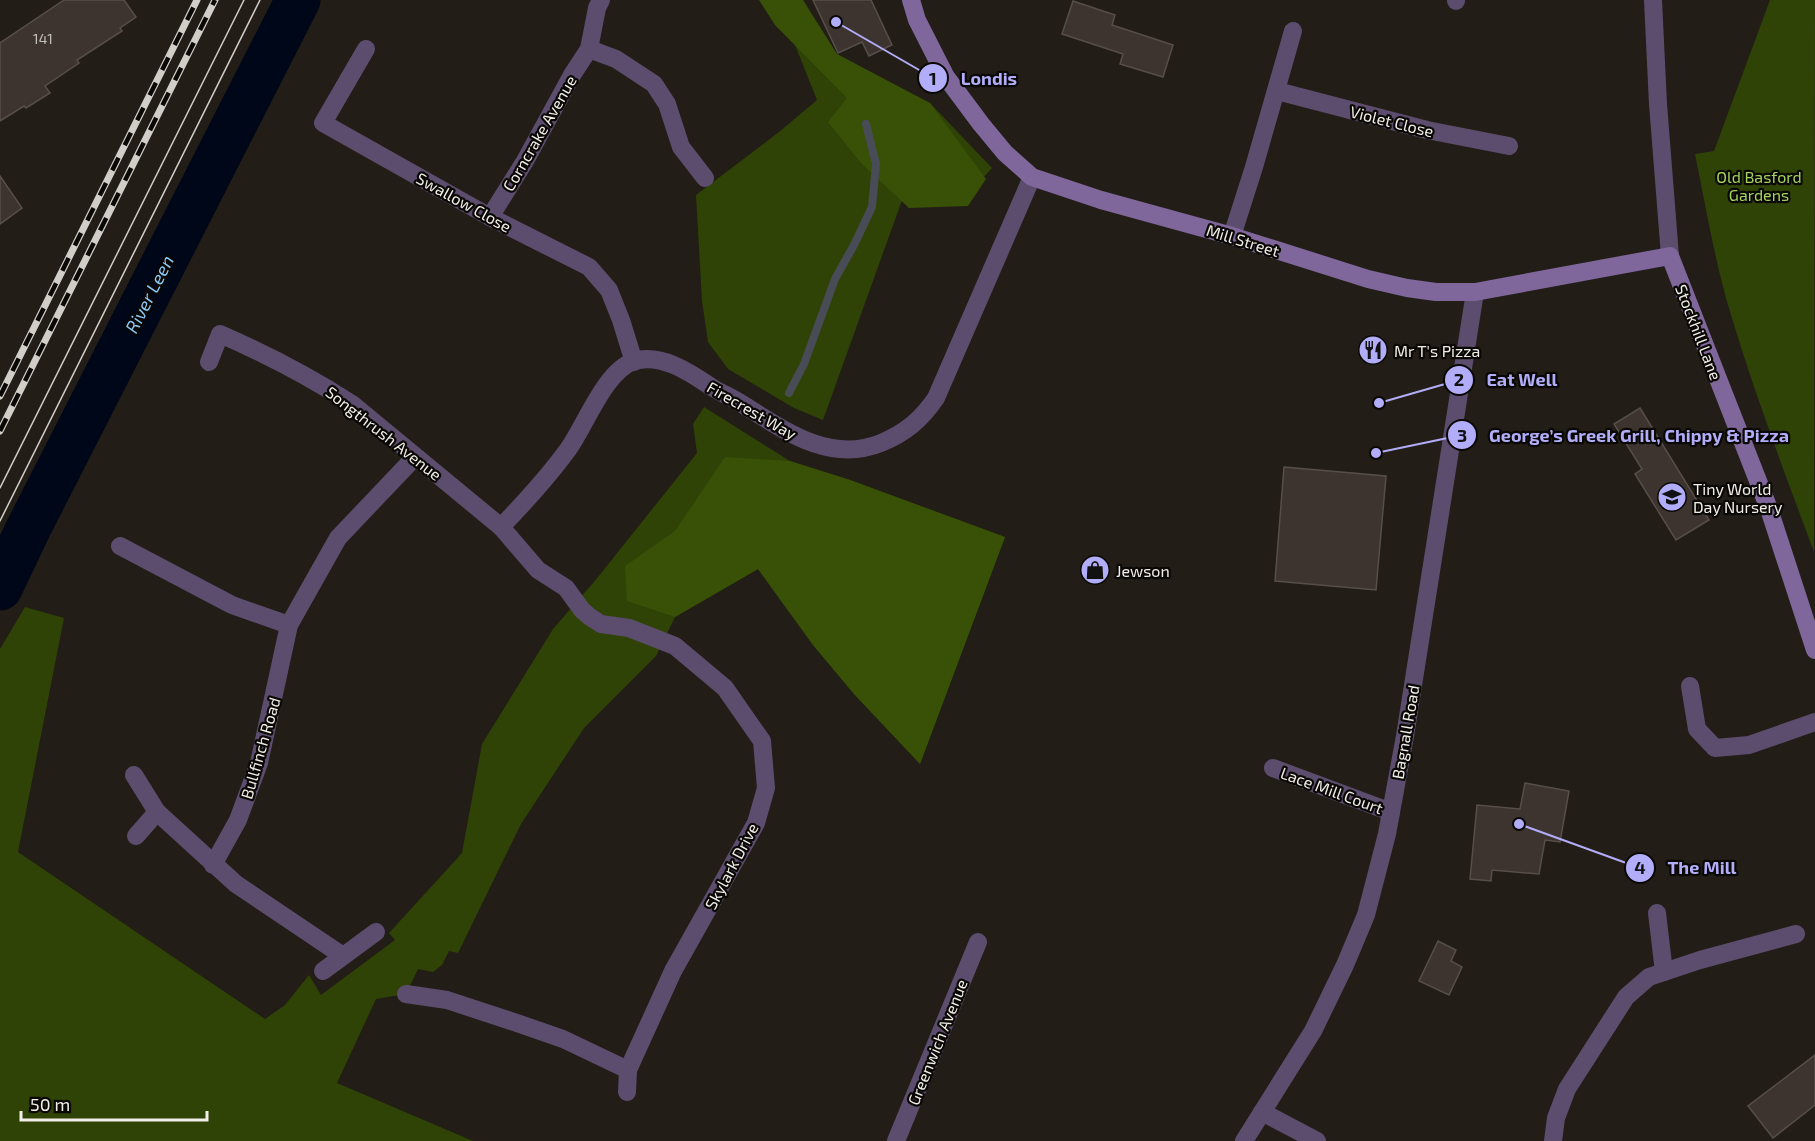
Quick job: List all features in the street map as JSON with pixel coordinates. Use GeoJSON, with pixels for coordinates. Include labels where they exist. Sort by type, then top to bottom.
{"type":"FeatureCollection","features":[{"type":"Feature","properties":{"kind":"main road","name":"Mill Street"},"geometry":{"type":"LineString","coordinates":[[911,0],[917,20],[946,76],[1005,153],[1032,177],[1101,200],[1232,236],[1368,279],[1436,292],[1476,292],[1670,256]]}},
{"type":"Feature","properties":{"kind":"main road","name":"Stockhill Lane"},"geometry":{"type":"LineString","coordinates":[[1670,256],[1769,509],[1815,650]]}},
{"type":"Feature","properties":{"kind":"street","name":"Corncrake Avenue"},"geometry":{"type":"LineString","coordinates":[[490,217],[589,49],[597,8],[601,0]]}},
{"type":"Feature","properties":{"kind":"street","name":"Stockhill Lane"},"geometry":{"type":"LineString","coordinates":[[1653,0],[1658,104],[1670,256]]}},
{"type":"Feature","properties":{"kind":"street"},"geometry":{"type":"LineString","coordinates":[[1232,236],[1293,31]]}},
{"type":"Feature","properties":{"kind":"street"},"geometry":{"type":"LineString","coordinates":[[589,49],[616,59],[654,84],[667,104],[681,147],[705,178]]}},
{"type":"Feature","properties":{"kind":"street","name":"Swallow Close"},"geometry":{"type":"LineString","coordinates":[[366,50],[323,123],[490,217],[589,267],[609,290],[634,362]]}},
{"type":"Feature","properties":{"kind":"street","name":"Violet Close"},"geometry":{"type":"LineString","coordinates":[[1277,91],[1427,130],[1509,146]]}},
{"type":"Feature","properties":{"kind":"street","name":"Firecrest Way"},"geometry":{"type":"LineString","coordinates":[[634,362],[650,359],[670,364],[737,400],[786,433],[821,447],[838,450],[873,446],[895,437],[913,426],[927,413],[936,398],[1032,177]]}},
{"type":"Feature","properties":{"kind":"street","name":"Bagnall Road"},"geometry":{"type":"LineString","coordinates":[[1244,1141],[1313,1031],[1366,915],[1391,812],[1476,292]]}},
{"type":"Feature","properties":{"kind":"street","name":"Songthrush Avenue"},"geometry":{"type":"LineString","coordinates":[[209,362],[220,334],[325,387],[352,404],[501,527]]}},
{"type":"Feature","properties":{"kind":"street"},"geometry":{"type":"LineString","coordinates":[[501,527],[570,447],[611,380],[621,369],[634,362]]}},
{"type":"Feature","properties":{"kind":"street","name":"Bullfinch Road"},"geometry":{"type":"LineString","coordinates":[[213,865],[238,820],[259,763],[289,625],[338,538],[415,457]]}},
{"type":"Feature","properties":{"kind":"street","name":"Skylark Drive"},"geometry":{"type":"LineString","coordinates":[[501,527],[538,570],[566,588],[582,610],[596,621],[601,624],[629,628],[675,646],[725,688],[762,741],[766,788],[756,823],[673,971],[628,1070],[627,1092]]}},
{"type":"Feature","properties":{"kind":"street"},"geometry":{"type":"LineString","coordinates":[[120,546],[232,604],[289,625]]}},
{"type":"Feature","properties":{"kind":"street"},"geometry":{"type":"LineString","coordinates":[[1690,686],[1697,729],[1715,748],[1749,745],[1815,722]]}},
{"type":"Feature","properties":{"kind":"street","name":"Lace Mill Court"},"geometry":{"type":"LineString","coordinates":[[1273,768],[1391,812]]}},
{"type":"Feature","properties":{"kind":"street"},"geometry":{"type":"LineString","coordinates":[[134,775],[158,812],[213,865],[236,884],[343,956]]}},
{"type":"Feature","properties":{"kind":"street"},"geometry":{"type":"LineString","coordinates":[[136,836],[158,812]]}},
{"type":"Feature","properties":{"kind":"street"},"geometry":{"type":"LineString","coordinates":[[1657,913],[1664,972]]}},
{"type":"Feature","properties":{"kind":"street"},"geometry":{"type":"LineString","coordinates":[[323,971],[376,932]]}},
{"type":"Feature","properties":{"kind":"street"},"geometry":{"type":"LineString","coordinates":[[1553,1141],[1556,1118],[1567,1089],[1626,997],[1649,977],[1700,960],[1796,934]]}},
{"type":"Feature","properties":{"kind":"street","name":"Greenwich Avenue"},"geometry":{"type":"LineString","coordinates":[[896,1141],[978,942]]}},
{"type":"Feature","properties":{"kind":"street"},"geometry":{"type":"LineString","coordinates":[[406,994],[447,1000],[514,1022],[563,1040],[628,1070]]}},
{"type":"Feature","properties":{"kind":"street"},"geometry":{"type":"LineString","coordinates":[[1262,1112],[1317,1141]]}},
{"type":"Feature","properties":{"kind":"green space"},"geometry":{"type":"Polygon","coordinates":[[[759,0],[803,0],[837,54],[930,103],[986,179],[968,206],[909,208],[861,163],[828,122],[847,98],[775,25],[759,0]]]}},
{"type":"Feature","properties":{"kind":"green space","name":"Old Basford Gardens"},"geometry":{"type":"Polygon","coordinates":[[[1770,0],[1815,0],[1814,552],[1760,405],[1725,295],[1695,154],[1714,151],[1770,0]]]}},
{"type":"Feature","properties":{"kind":"green space"},"geometry":{"type":"Polygon","coordinates":[[[787,25],[815,49],[930,103],[992,168],[969,193],[910,178],[823,420],[794,408],[728,369],[708,342],[702,301],[696,195],[817,100],[787,25]]]}},
{"type":"Feature","properties":{"kind":"green space"},"geometry":{"type":"Polygon","coordinates":[[[704,407],[790,461],[850,480],[1005,537],[920,764],[854,694],[813,645],[758,569],[675,617],[656,656],[584,728],[521,824],[458,953],[449,951],[442,965],[433,972],[418,969],[406,994],[376,999],[337,1083],[473,1141],[0,1141],[0,649],[25,607],[64,618],[18,852],[265,1019],[285,1005],[309,975],[321,995],[395,940],[389,933],[462,853],[482,744],[553,629],[594,582],[697,453],[693,424],[704,407]]]}},
{"type":"Feature","properties":{"kind":"green space"},"geometry":{"type":"Polygon","coordinates":[[[725,457],[790,461],[850,480],[1005,537],[920,764],[854,694],[813,645],[758,569],[675,617],[627,601],[625,566],[675,531],[725,457]]]}},
{"type":"Feature","properties":{"kind":"building"},"geometry":{"type":"Polygon","coordinates":[[[64,0],[124,0],[136,17],[120,28],[122,31],[77,60],[79,63],[45,86],[50,93],[0,121],[0,43],[64,0]]]}},
{"type":"Feature","properties":{"kind":"building"},"geometry":{"type":"Polygon","coordinates":[[[813,0],[871,0],[892,45],[869,56],[862,42],[838,53],[813,0]]]}},
{"type":"Feature","properties":{"kind":"building"},"geometry":{"type":"Polygon","coordinates":[[[1073,1],[1115,15],[1112,25],[1173,45],[1163,77],[1120,64],[1123,54],[1062,34],[1073,1]]]}},
{"type":"Feature","properties":{"kind":"building"},"geometry":{"type":"Polygon","coordinates":[[[0,176],[22,208],[0,224],[0,176]]]}},
{"type":"Feature","properties":{"kind":"building","name":"Tiny World Day Nursery"},"geometry":{"type":"Polygon","coordinates":[[[1640,408],[1709,520],[1676,540],[1635,474],[1642,469],[1614,424],[1640,408]]]}},
{"type":"Feature","properties":{"kind":"building"},"geometry":{"type":"Polygon","coordinates":[[[1284,467],[1386,476],[1376,590],[1275,581],[1284,467]]]}},
{"type":"Feature","properties":{"kind":"building"},"geometry":{"type":"Polygon","coordinates":[[[1525,783],[1569,791],[1560,842],[1545,840],[1539,874],[1492,870],[1491,881],[1470,879],[1477,805],[1520,809],[1525,783]]]}},
{"type":"Feature","properties":{"kind":"building"},"geometry":{"type":"Polygon","coordinates":[[[1438,941],[1456,950],[1451,961],[1462,967],[1449,995],[1419,981],[1438,941]]]}},
{"type":"Feature","properties":{"kind":"building"},"geometry":{"type":"Polygon","coordinates":[[[1815,1055],[1815,1105],[1773,1138],[1748,1106],[1815,1055]]]}},
{"type":"Feature","properties":{"kind":"waterway","name":"River Leen"},"geometry":{"type":"LineString","coordinates":[[0,588],[298,0]]}},
{"type":"Feature","properties":{"kind":"waterway"},"geometry":{"type":"LineString","coordinates":[[789,393],[804,364],[835,279],[872,207],[876,164],[866,124]]}},
{"type":"Feature","properties":{"kind":"tram line"},"geometry":{"type":"LineString","coordinates":[[0,488],[244,0]]}},
{"type":"Feature","properties":{"kind":"tram line"},"geometry":{"type":"LineString","coordinates":[[0,521],[260,0]]}},
{"type":"Feature","properties":{"kind":"railway"},"geometry":{"type":"LineString","coordinates":[[0,396],[197,0]]}},
{"type":"Feature","properties":{"kind":"railway"},"geometry":{"type":"LineString","coordinates":[[0,431],[215,0]]}},
{"type":"Feature","properties":{"kind":"place","name":"Londis"},"geometry":{"type":"Point","coordinates":[836,22]}},
{"type":"Feature","properties":{"kind":"place","name":"Mr T's Pizza"},"geometry":{"type":"Point","coordinates":[1373,350]}},
{"type":"Feature","properties":{"kind":"place","name":"Eat Well"},"geometry":{"type":"Point","coordinates":[1379,403]}},
{"type":"Feature","properties":{"kind":"place","name":"George’s Greek Grill, Chippy & Pizza"},"geometry":{"type":"Point","coordinates":[1376,453]}},
{"type":"Feature","properties":{"kind":"place","name":"Tiny World Day Nursery"},"geometry":{"type":"Point","coordinates":[1672,497]}},
{"type":"Feature","properties":{"kind":"place","name":"Jewson"},"geometry":{"type":"Point","coordinates":[1095,570]}},
{"type":"Feature","properties":{"kind":"place","name":"The Mill"},"geometry":{"type":"Point","coordinates":[1519,824]}}]}
